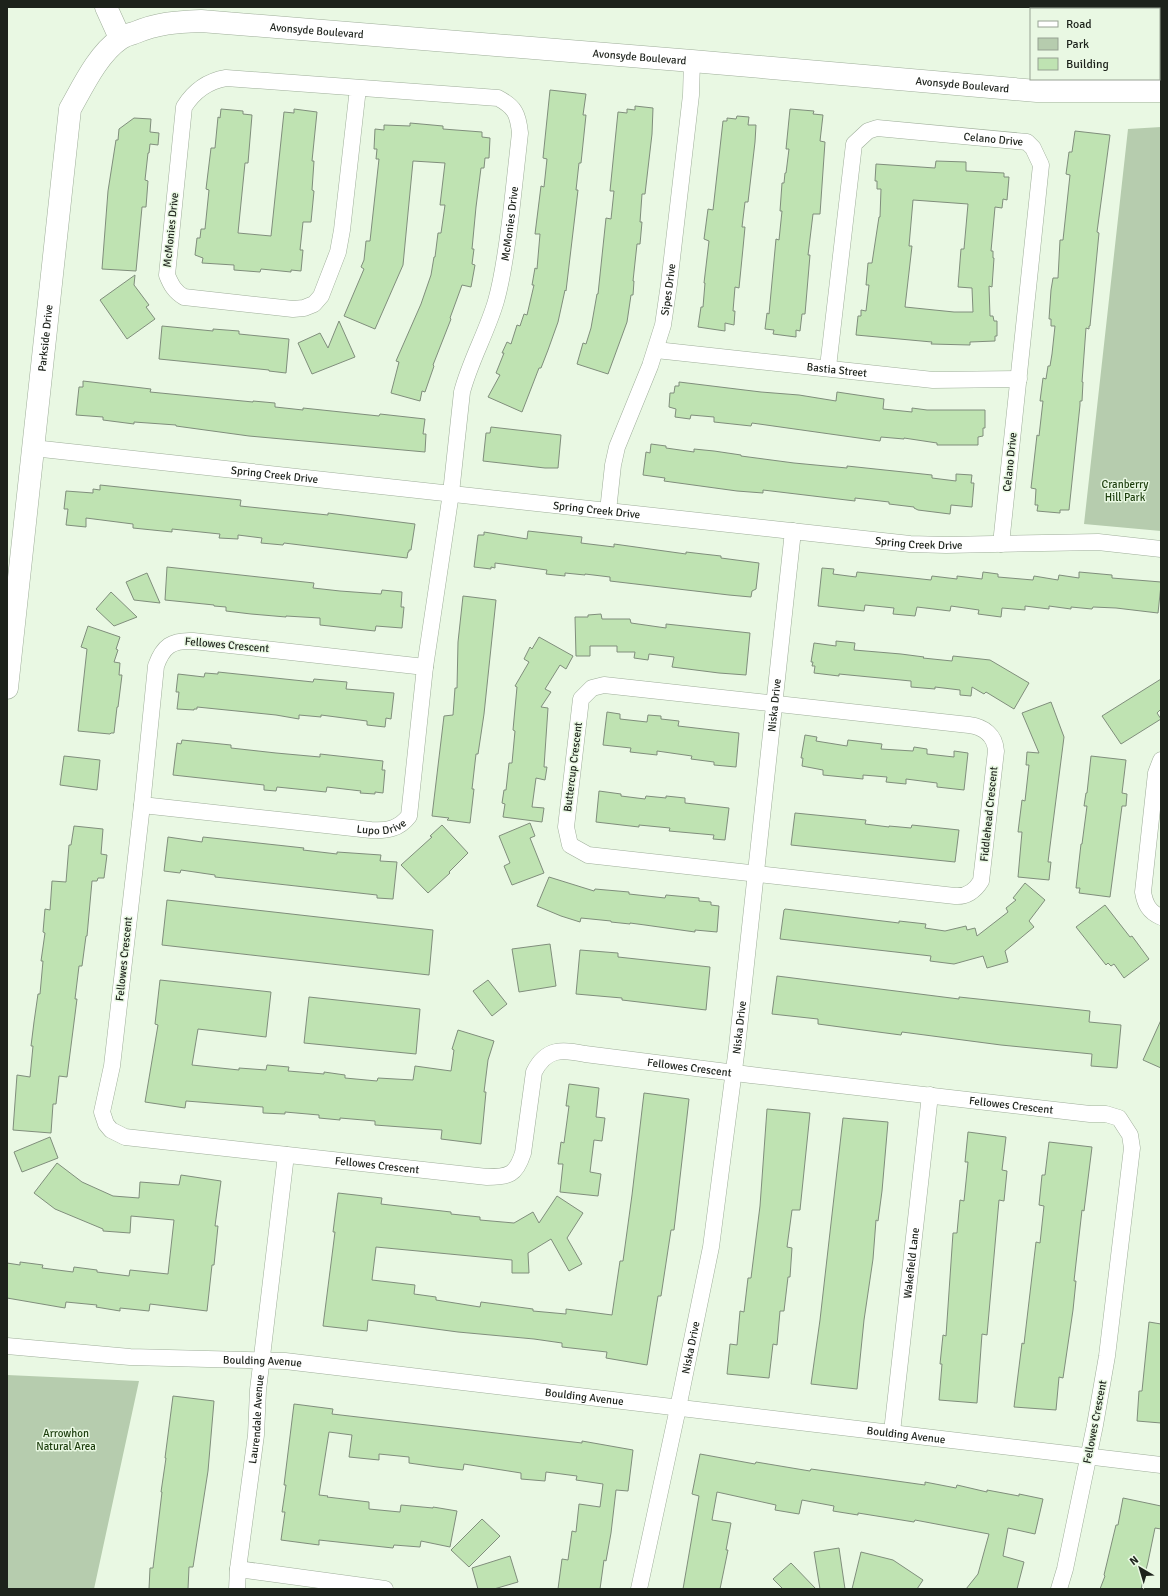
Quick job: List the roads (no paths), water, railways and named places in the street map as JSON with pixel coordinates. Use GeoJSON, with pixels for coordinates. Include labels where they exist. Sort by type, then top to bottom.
{"type":"FeatureCollection","features":[{"type":"Feature","properties":{"kind":"main road"},"geometry":{"type":"LineString","coordinates":[[106,7],[120,38]]}},
{"type":"Feature","properties":{"kind":"main road","name":"Avonsyde Boulevard"},"geometry":{"type":"LineString","coordinates":[[120,38],[148,27],[169,22],[201,21],[1037,91],[1161,91]]}},
{"type":"Feature","properties":{"kind":"main road","name":"Parkside Drive"},"geometry":{"type":"LineString","coordinates":[[7,688],[70,109],[92,71],[104,54],[120,38]]}},
{"type":"Feature","properties":{"kind":"street","name":"Sipes Drive"},"geometry":{"type":"LineString","coordinates":[[608,511],[613,465],[617,447],[656,350],[663,325],[691,94],[692,61]]}},
{"type":"Feature","properties":{"kind":"street","name":"McMonies Drive"},"geometry":{"type":"LineString","coordinates":[[358,88],[341,242],[336,259],[321,296],[314,304],[304,308],[293,309],[184,298],[178,294],[167,275],[184,107],[190,97],[215,79],[226,78],[498,98],[507,103],[514,110],[519,120],[520,133],[503,274],[489,324],[466,377],[462,392],[451,493]]}},
{"type":"Feature","properties":{"kind":"street","name":"Celano Drive"},"geometry":{"type":"LineString","coordinates":[[828,367],[853,149],[854,144],[860,137],[868,131],[877,128],[1021,140],[1034,148],[1041,165],[1002,544]]}},
{"type":"Feature","properties":{"kind":"street","name":"Bastia Street"},"geometry":{"type":"LineString","coordinates":[[656,350],[828,367],[933,380],[1019,379]]}},
{"type":"Feature","properties":{"kind":"street","name":"Spring Creek Drive"},"geometry":{"type":"LineString","coordinates":[[33,448],[928,545],[1098,542],[1161,549]]}},
{"type":"Feature","properties":{"kind":"street","name":"Lupo Drive"},"geometry":{"type":"LineString","coordinates":[[142,805],[382,831],[394,828],[404,822],[409,816],[410,809],[425,667],[451,493]]}},
{"type":"Feature","properties":{"kind":"street","name":"Niska Drive"},"geometry":{"type":"LineString","coordinates":[[639,1589],[711,1247],[733,1073],[793,531]]}},
{"type":"Feature","properties":{"kind":"street","name":"Fellowes Crescent"},"geometry":{"type":"LineString","coordinates":[[425,667],[180,640],[170,644],[159,658],[156,666],[142,805],[112,1066],[102,1112],[106,1124],[111,1130],[125,1137],[487,1177],[503,1177],[513,1173],[520,1164],[523,1154],[534,1072],[539,1061],[547,1055],[556,1052],[570,1051],[733,1073],[1090,1114],[1106,1114],[1119,1118],[1130,1135],[1132,1148],[1113,1317],[1089,1455],[1065,1569],[1059,1589]]}},
{"type":"Feature","properties":{"kind":"street","name":"Buttercup Crescent"},"geometry":{"type":"LineString","coordinates":[[755,874],[588,855],[570,845],[566,827],[581,700],[592,688],[604,685],[774,703]]}},
{"type":"Feature","properties":{"kind":"street","name":"Fiddlehead Crescent"},"geometry":{"type":"LineString","coordinates":[[755,874],[958,896],[971,892],[979,885],[982,878],[985,854],[996,750],[993,738],[985,730],[969,725],[774,703]]}},
{"type":"Feature","properties":{"kind":"street"},"geometry":{"type":"LineString","coordinates":[[1161,760],[1156,773],[1143,892],[1147,906],[1152,912],[1161,917]]}},
{"type":"Feature","properties":{"kind":"street","name":"Wakefield Lane"},"geometry":{"type":"LineString","coordinates":[[892,1432],[930,1095]]}},
{"type":"Feature","properties":{"kind":"street","name":"Laurendale Avenue"},"geometry":{"type":"LineString","coordinates":[[237,1589],[238,1569],[256,1435],[258,1390],[286,1155]]}},
{"type":"Feature","properties":{"kind":"street","name":"Boulding Avenue"},"geometry":{"type":"LineString","coordinates":[[7,1346],[130,1357],[285,1361],[1089,1455],[1161,1465]]}},
{"type":"Feature","properties":{"kind":"street"},"geometry":{"type":"LineString","coordinates":[[238,1569],[385,1589]]}},
{"type":"Feature","properties":{"kind":"park label","name":"Cranberry Hill Park"},"geometry":{"type":"Point","coordinates":[1125,490]}},
{"type":"Feature","properties":{"kind":"park label","name":"Arrowhon Natural Area"},"geometry":{"type":"Point","coordinates":[66,1439]}}]}
